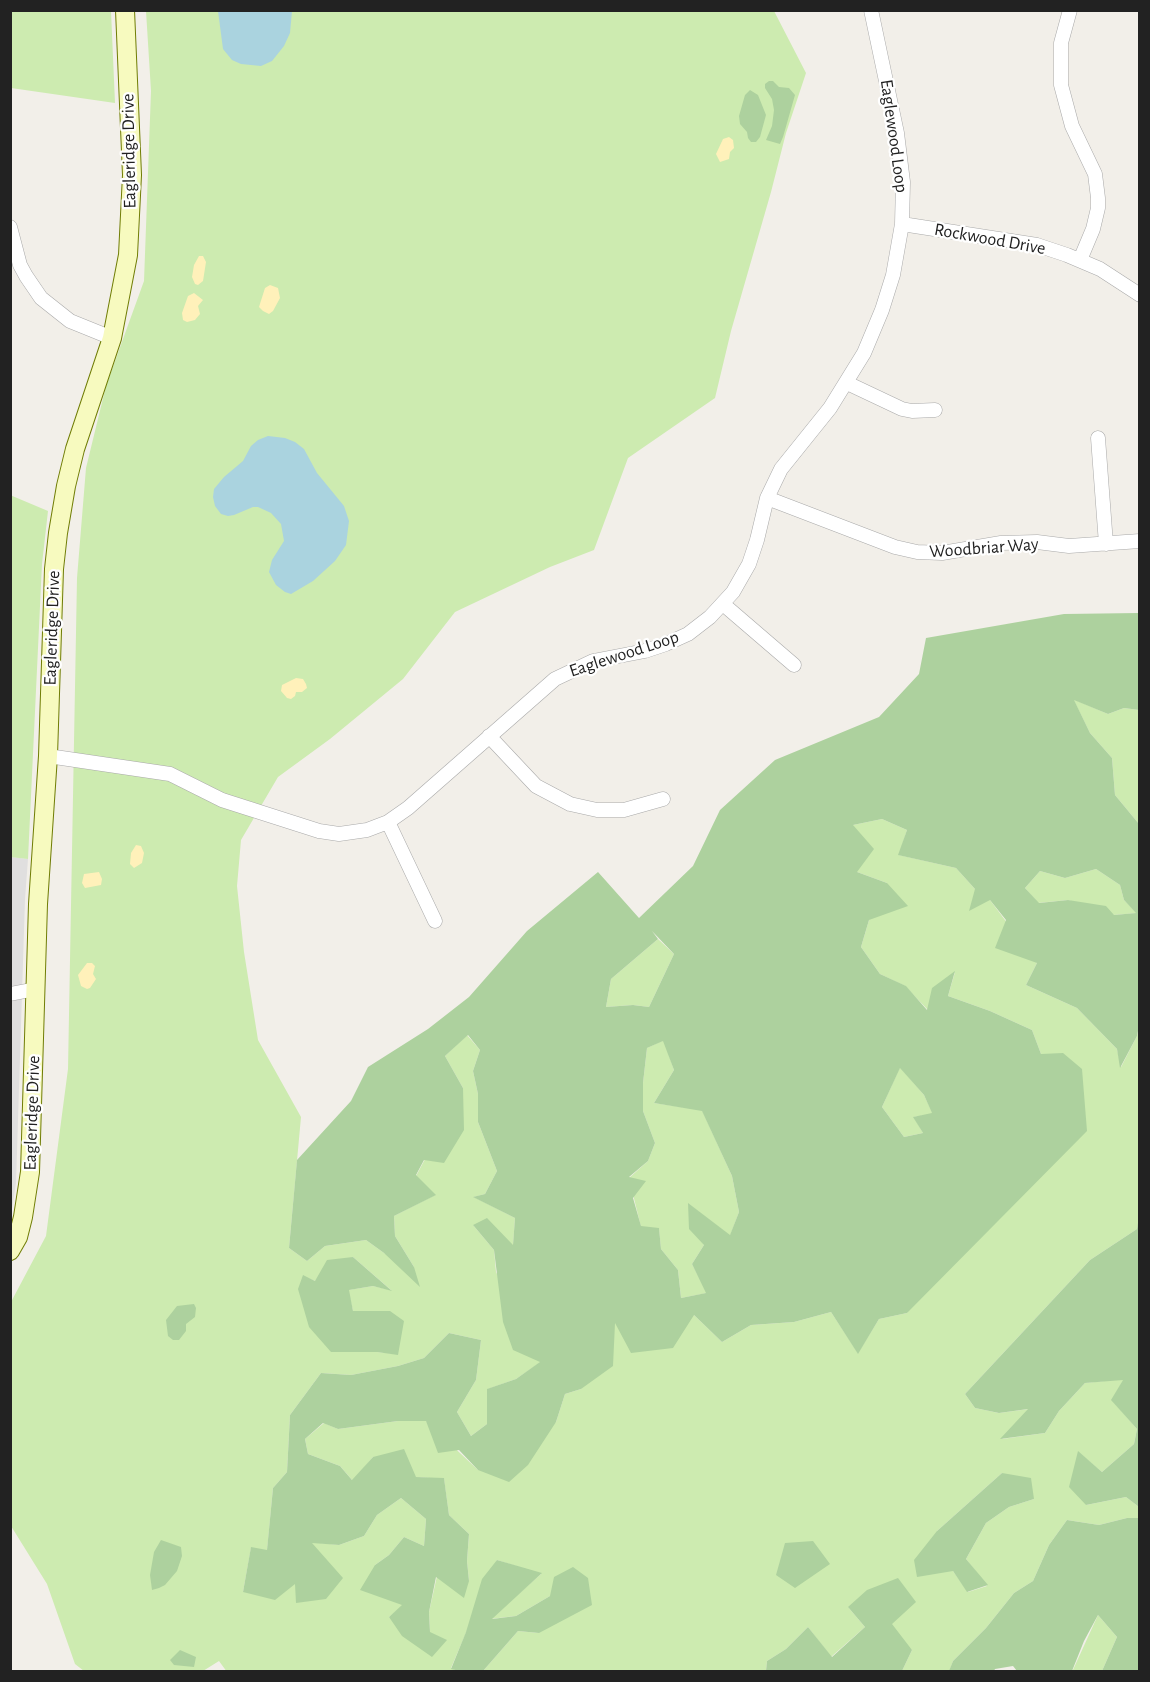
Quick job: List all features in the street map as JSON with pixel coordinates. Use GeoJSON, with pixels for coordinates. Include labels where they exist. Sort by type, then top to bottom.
{"type":"FeatureCollection","features":[{"type":"Feature","properties":{"kind":"main road","name":"Eagleridge Drive"},"geometry":{"type":"LineString","coordinates":[[10,1251],[23,1217],[30,1172],[38,904],[48,756],[54,569],[58,532],[75,449],[112,338],[124,278],[131,211],[131,142],[125,10]]}},
{"type":"Feature","properties":{"kind":"street","name":"Eaglewood Loop"},"geometry":{"type":"LineString","coordinates":[[48,756],[170,774],[233,804],[319,831],[350,833],[367,830],[388,822],[417,801],[544,687],[566,672],[593,661],[666,644],[698,627],[733,592],[749,564],[774,480],[788,457],[830,408],[847,383],[864,353],[882,310],[893,275],[902,224],[903,182],[900,150],[871,10]]}},
{"type":"Feature","properties":{"kind":"street"},"geometry":{"type":"LineString","coordinates":[[1070,10],[1061,43],[1061,85],[1072,126],[1095,174],[1098,198],[1093,229],[1080,260]]}},
{"type":"Feature","properties":{"kind":"street","name":"Rockwood Drive"},"geometry":{"type":"LineString","coordinates":[[902,224],[1019,240],[1054,250],[1114,277],[1140,295]]}},
{"type":"Feature","properties":{"kind":"street"},"geometry":{"type":"LineString","coordinates":[[10,227],[20,265],[41,298],[70,321],[112,338]]}},
{"type":"Feature","properties":{"kind":"street"},"geometry":{"type":"LineString","coordinates":[[847,383],[902,408],[912,411],[935,410]]}},
{"type":"Feature","properties":{"kind":"street"},"geometry":{"type":"LineString","coordinates":[[1098,438],[1106,544]]}},
{"type":"Feature","properties":{"kind":"street","name":"Woodbriar Way"},"geometry":{"type":"LineString","coordinates":[[767,498],[895,547],[917,552],[942,553],[1001,543],[1036,542],[1069,546],[1140,541]]}},
{"type":"Feature","properties":{"kind":"street"},"geometry":{"type":"LineString","coordinates":[[723,604],[794,665]]}},
{"type":"Feature","properties":{"kind":"street"},"geometry":{"type":"LineString","coordinates":[[489,736],[536,786],[570,804],[611,811],[637,807],[663,799]]}},
{"type":"Feature","properties":{"kind":"street"},"geometry":{"type":"LineString","coordinates":[[388,822],[435,921]]}},
{"type":"Feature","properties":{"kind":"street"},"geometry":{"type":"LineString","coordinates":[[10,994],[36,989]]}},
{"type":"Feature","properties":{"kind":"shaded area"},"geometry":{"type":"Polygon","coordinates":[[[11,857],[28,859],[16,1183],[11,1215],[11,857]]]}},
{"type":"Feature","properties":{"kind":"green space"},"geometry":{"type":"Polygon","coordinates":[[[11,10],[111,11],[115,103],[11,88],[11,10]]]}},
{"type":"Feature","properties":{"kind":"green space"},"geometry":{"type":"Polygon","coordinates":[[[146,11],[774,11],[806,73],[786,133],[731,331],[715,398],[628,458],[594,550],[550,567],[455,612],[403,679],[330,739],[278,777],[241,840],[237,886],[244,952],[258,1040],[301,1117],[289,1248],[307,1261],[325,1246],[366,1240],[384,1253],[414,1267],[395,1236],[394,1216],[435,1195],[416,1176],[463,1088],[445,1056],[467,1035],[480,1050],[473,1071],[478,1094],[478,1122],[497,1171],[485,1194],[474,1197],[515,1218],[513,1246],[473,1225],[494,1250],[496,1272],[541,1362],[516,1379],[488,1389],[487,1424],[471,1436],[457,1412],[476,1380],[481,1340],[449,1333],[424,1358],[398,1366],[351,1375],[321,1373],[290,1415],[287,1472],[273,1488],[267,1551],[251,1548],[243,1592],[311,1542],[339,1545],[364,1536],[377,1515],[401,1498],[426,1519],[424,1546],[404,1537],[389,1555],[375,1565],[403,1606],[389,1617],[430,1632],[429,1612],[437,1576],[469,1581],[467,1561],[469,1534],[449,1515],[444,1479],[416,1477],[373,1457],[353,1481],[340,1466],[308,1454],[305,1439],[324,1423],[338,1429],[398,1421],[426,1421],[478,1470],[556,1422],[565,1394],[581,1389],[615,1322],[694,1315],[722,1342],[751,1325],[794,1322],[831,1312],[858,1353],[879,1319],[907,1313],[1041,1054],[1032,1030],[990,1011],[948,996],[955,972],[928,1010],[905,986],[880,974],[861,947],[869,920],[887,883],[857,872],[853,825],[882,819],[907,830],[899,855],[956,868],[975,889],[990,900],[1037,963],[1026,985],[1077,1008],[1117,1049],[1121,1067],[1137,1036],[1139,1026],[1140,1217],[1137,1229],[1090,1260],[965,1394],[975,1408],[999,1413],[1029,1409],[1002,1439],[1045,1433],[1059,1411],[1085,1383],[1124,1379],[1112,1400],[1137,1429],[1134,1444],[1102,1472],[1078,1452],[1086,1505],[1126,1497],[1139,1507],[1139,1518],[1127,1518],[1099,1525],[1067,1520],[1049,1545],[1033,1581],[1014,1593],[986,1628],[953,1661],[949,1672],[902,1671],[912,1650],[848,1607],[865,1627],[831,1657],[808,1627],[786,1649],[767,1661],[766,1671],[483,1671],[518,1631],[539,1633],[550,1596],[516,1616],[490,1619],[541,1574],[497,1560],[451,1668],[460,1671],[227,1672],[219,1661],[203,1671],[84,1671],[75,1664],[47,1584],[11,1526],[11,1302],[46,1236],[68,1069],[77,578],[86,468],[106,386],[144,281],[151,91],[146,11]],[[353,1257],[315,1281],[303,1276],[377,1352],[398,1354],[390,1312],[353,1311],[348,1290],[373,1286],[391,1290],[353,1257]],[[1002,1473],[937,1531],[953,1571],[968,1592],[987,1586],[966,1559],[986,1523],[1009,1507],[1034,1499],[1002,1473]]]}},
{"type":"Feature","properties":{"kind":"green space"},"geometry":{"type":"Polygon","coordinates":[[[773,81],[779,87],[789,88],[795,95],[780,144],[766,140],[772,126],[774,110],[772,99],[765,88],[765,84],[773,81]]]}},
{"type":"Feature","properties":{"kind":"green space"},"geometry":{"type":"Polygon","coordinates":[[[750,90],[758,95],[766,115],[760,137],[756,142],[751,142],[748,138],[747,132],[740,124],[739,116],[745,95],[750,90]]]}},
{"type":"Feature","properties":{"kind":"green space"},"geometry":{"type":"Polygon","coordinates":[[[10,495],[48,511],[42,564],[28,859],[10,857],[10,495]]]}},
{"type":"Feature","properties":{"kind":"green space"},"geometry":{"type":"Polygon","coordinates":[[[1139,613],[1139,710],[1124,708],[1108,714],[1074,700],[1090,733],[1112,758],[1115,795],[1139,824],[1139,1026],[1137,1036],[1120,1068],[1117,1049],[1077,1008],[1026,985],[1037,963],[995,948],[1006,920],[990,900],[969,911],[975,889],[956,868],[898,855],[907,830],[882,819],[853,825],[874,849],[857,872],[887,883],[908,906],[869,920],[861,947],[880,974],[906,986],[927,1010],[932,988],[955,971],[948,996],[990,1011],[1032,1030],[1041,1054],[1063,1053],[1082,1069],[1087,1131],[907,1313],[879,1319],[858,1354],[831,1312],[794,1322],[751,1325],[722,1342],[694,1315],[673,1348],[631,1353],[615,1323],[613,1366],[581,1389],[565,1394],[556,1422],[528,1465],[509,1482],[478,1470],[459,1450],[438,1453],[426,1421],[398,1421],[338,1429],[323,1423],[305,1439],[308,1454],[340,1466],[352,1480],[373,1457],[404,1449],[416,1477],[444,1478],[449,1515],[469,1534],[467,1561],[469,1581],[464,1598],[436,1577],[429,1612],[430,1632],[447,1640],[432,1657],[402,1636],[389,1617],[402,1605],[360,1590],[375,1565],[389,1555],[404,1537],[424,1546],[426,1519],[401,1498],[377,1515],[364,1536],[339,1545],[312,1543],[343,1578],[326,1599],[296,1603],[295,1584],[275,1600],[243,1592],[251,1547],[267,1550],[273,1488],[287,1472],[290,1415],[321,1373],[351,1375],[398,1366],[424,1358],[449,1333],[481,1340],[476,1380],[457,1412],[471,1436],[487,1424],[487,1389],[516,1379],[540,1362],[513,1350],[503,1322],[494,1250],[473,1225],[487,1218],[513,1245],[515,1218],[473,1197],[485,1194],[497,1171],[478,1122],[478,1094],[473,1071],[480,1050],[468,1035],[445,1056],[463,1088],[464,1130],[444,1163],[424,1160],[416,1175],[436,1195],[394,1216],[395,1236],[414,1267],[420,1287],[384,1253],[366,1240],[325,1246],[307,1261],[289,1248],[297,1160],[351,1101],[368,1067],[428,1029],[469,997],[527,931],[598,872],[639,918],[693,866],[720,810],[775,760],[879,717],[919,674],[926,638],[1064,614],[1139,613]],[[1096,869],[1065,878],[1040,871],[1025,888],[1039,903],[1068,900],[1106,906],[1114,915],[1136,913],[1124,900],[1120,885],[1096,869]],[[652,931],[658,939],[611,979],[606,1007],[633,1005],[649,1007],[674,954],[652,931]],[[663,1041],[647,1048],[643,1111],[655,1143],[648,1161],[629,1177],[646,1181],[633,1198],[641,1226],[659,1228],[661,1249],[678,1270],[681,1298],[706,1293],[692,1264],[704,1245],[689,1229],[688,1203],[730,1235],[739,1212],[732,1176],[702,1111],[654,1103],[674,1070],[663,1041]],[[900,1068],[882,1107],[904,1137],[923,1133],[913,1117],[932,1113],[924,1095],[900,1068]]]}},
{"type":"Feature","properties":{"kind":"green space"},"geometry":{"type":"Polygon","coordinates":[[[1073,699],[1108,714],[1124,708],[1139,710],[1139,824],[1115,795],[1112,758],[1090,733],[1073,699]]]}},
{"type":"Feature","properties":{"kind":"green space"},"geometry":{"type":"Polygon","coordinates":[[[1096,869],[1120,885],[1124,900],[1137,913],[1114,915],[1068,900],[1038,903],[1025,888],[1040,871],[1065,878],[1096,869]]]}},
{"type":"Feature","properties":{"kind":"green space"},"geometry":{"type":"Polygon","coordinates":[[[658,939],[674,954],[649,1007],[633,1005],[606,1007],[611,979],[658,939]]]}},
{"type":"Feature","properties":{"kind":"green space"},"geometry":{"type":"Polygon","coordinates":[[[664,1040],[674,1070],[654,1103],[702,1110],[732,1176],[739,1212],[730,1236],[688,1204],[704,1245],[692,1264],[707,1293],[681,1298],[678,1270],[661,1249],[659,1229],[641,1227],[629,1178],[648,1161],[655,1143],[643,1111],[643,1083],[647,1048],[664,1040]]]}},
{"type":"Feature","properties":{"kind":"green space"},"geometry":{"type":"Polygon","coordinates":[[[900,1067],[924,1095],[933,1114],[914,1117],[923,1133],[904,1137],[882,1107],[900,1067]]]}},
{"type":"Feature","properties":{"kind":"green space"},"geometry":{"type":"Polygon","coordinates":[[[1139,1217],[1139,1507],[1126,1497],[1086,1505],[1069,1487],[1078,1451],[1102,1472],[1134,1444],[1137,1429],[1111,1400],[1123,1380],[1085,1383],[1059,1411],[1045,1433],[1000,1439],[1028,1409],[999,1413],[975,1408],[965,1394],[1090,1260],[1137,1229],[1139,1217]]]}},
{"type":"Feature","properties":{"kind":"green space"},"geometry":{"type":"Polygon","coordinates":[[[353,1257],[392,1291],[373,1286],[349,1290],[353,1311],[390,1311],[404,1321],[398,1355],[377,1352],[331,1352],[309,1327],[298,1289],[303,1275],[315,1281],[327,1260],[353,1257]]]}},
{"type":"Feature","properties":{"kind":"green space"},"geometry":{"type":"Polygon","coordinates":[[[194,1304],[195,1317],[186,1324],[186,1331],[179,1340],[173,1340],[168,1336],[166,1320],[177,1306],[194,1304]]]}},
{"type":"Feature","properties":{"kind":"green space"},"geometry":{"type":"Polygon","coordinates":[[[1002,1473],[1031,1478],[1034,1499],[1009,1507],[986,1523],[966,1559],[988,1585],[967,1592],[953,1571],[917,1577],[914,1560],[937,1531],[1002,1473]]]}},
{"type":"Feature","properties":{"kind":"green space"},"geometry":{"type":"Polygon","coordinates":[[[1127,1518],[1139,1518],[1139,1671],[1102,1671],[1117,1637],[1098,1615],[1072,1671],[1017,1671],[1013,1666],[994,1671],[949,1671],[953,1661],[986,1628],[1014,1593],[1033,1581],[1049,1545],[1067,1520],[1099,1525],[1127,1518]]]}},
{"type":"Feature","properties":{"kind":"green space"},"geometry":{"type":"Polygon","coordinates":[[[161,1540],[181,1547],[182,1556],[177,1571],[165,1585],[152,1590],[150,1575],[154,1552],[161,1540]]]}},
{"type":"Feature","properties":{"kind":"green space"},"geometry":{"type":"Polygon","coordinates":[[[813,1541],[830,1564],[795,1588],[776,1575],[785,1543],[813,1541]]]}},
{"type":"Feature","properties":{"kind":"green space"},"geometry":{"type":"Polygon","coordinates":[[[497,1560],[542,1573],[492,1619],[516,1616],[550,1596],[554,1577],[573,1567],[588,1578],[592,1605],[539,1633],[518,1631],[483,1671],[451,1669],[466,1632],[482,1579],[497,1560]]]}},
{"type":"Feature","properties":{"kind":"green space"},"geometry":{"type":"Polygon","coordinates":[[[898,1578],[916,1602],[892,1624],[912,1650],[902,1671],[766,1671],[767,1661],[786,1649],[808,1627],[832,1657],[865,1627],[848,1607],[867,1590],[898,1578]]]}},
{"type":"Feature","properties":{"kind":"green space"},"geometry":{"type":"Polygon","coordinates":[[[1098,1615],[1117,1637],[1102,1671],[1072,1672],[1098,1615]]]}},
{"type":"Feature","properties":{"kind":"green space"},"geometry":{"type":"Polygon","coordinates":[[[180,1650],[196,1657],[194,1667],[174,1665],[170,1660],[180,1650]]]}},
{"type":"Feature","properties":{"kind":"sand"},"geometry":{"type":"Polygon","coordinates":[[[729,137],[733,140],[734,148],[730,152],[729,159],[720,162],[716,154],[723,139],[729,137]]]}},
{"type":"Feature","properties":{"kind":"sand"},"geometry":{"type":"Polygon","coordinates":[[[199,256],[203,256],[206,262],[203,281],[198,285],[192,277],[194,265],[199,256]]]}},
{"type":"Feature","properties":{"kind":"sand"},"geometry":{"type":"Polygon","coordinates":[[[270,285],[278,288],[280,298],[269,314],[259,307],[265,288],[270,285]]]}},
{"type":"Feature","properties":{"kind":"sand"},"geometry":{"type":"Polygon","coordinates":[[[194,293],[203,300],[198,306],[200,314],[195,320],[187,322],[183,320],[182,313],[188,296],[194,293]]]}},
{"type":"Feature","properties":{"kind":"sand"},"geometry":{"type":"Polygon","coordinates":[[[296,678],[303,679],[307,688],[302,692],[296,692],[291,699],[287,698],[281,691],[282,685],[296,678]]]}},
{"type":"Feature","properties":{"kind":"sand"},"geometry":{"type":"Polygon","coordinates":[[[136,845],[141,846],[144,853],[142,863],[134,868],[130,864],[131,853],[136,845]]]}},
{"type":"Feature","properties":{"kind":"sand"},"geometry":{"type":"Polygon","coordinates":[[[99,872],[102,879],[101,885],[85,888],[82,883],[84,874],[99,872]]]}},
{"type":"Feature","properties":{"kind":"sand"},"geometry":{"type":"Polygon","coordinates":[[[87,963],[95,966],[93,974],[96,979],[87,989],[81,986],[78,975],[87,963]]]}},
{"type":"Feature","properties":{"kind":"water"},"geometry":{"type":"Polygon","coordinates":[[[218,11],[292,11],[290,33],[284,46],[272,61],[261,66],[241,64],[232,60],[223,49],[218,11]]]}},
{"type":"Feature","properties":{"kind":"water"},"geometry":{"type":"Polygon","coordinates":[[[268,436],[285,438],[304,449],[317,473],[344,506],[349,521],[346,545],[335,561],[313,581],[291,594],[276,585],[269,572],[272,560],[284,541],[281,524],[271,513],[258,507],[234,515],[221,514],[215,506],[213,497],[214,489],[243,461],[251,446],[268,436]]]}}]}
